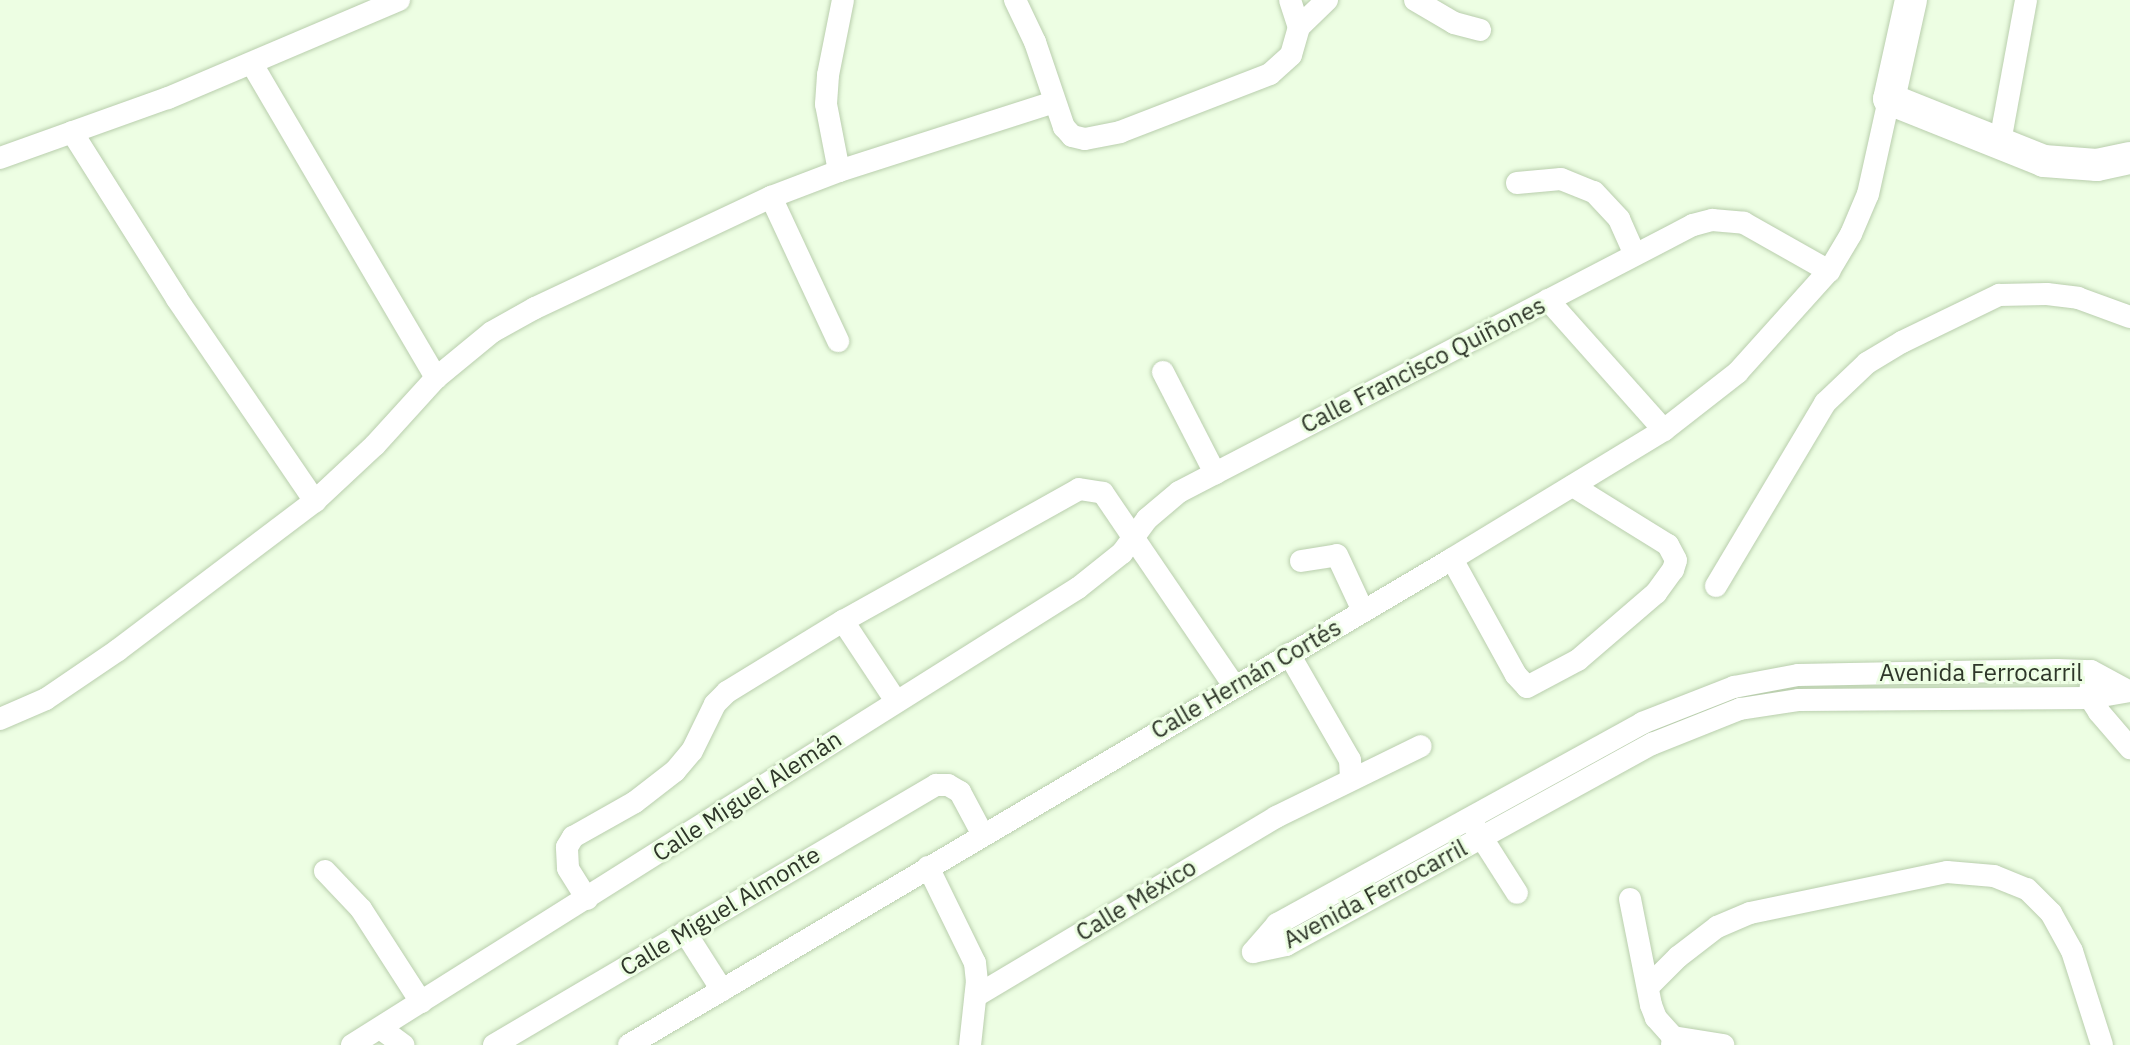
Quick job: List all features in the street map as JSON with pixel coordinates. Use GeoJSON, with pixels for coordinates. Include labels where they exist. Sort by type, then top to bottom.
{"type":"FeatureCollection","features":[{"type":"Feature","properties":{"kind":"street"},"geometry":{"type":"LineString","coordinates":[[0,158],[252,64],[399,0]]}},
{"type":"Feature","properties":{"kind":"street"},"geometry":{"type":"LineString","coordinates":[[839,171],[826,104],[828,75],[843,0]]}},
{"type":"Feature","properties":{"kind":"street"},"geometry":{"type":"LineString","coordinates":[[1015,0],[1039,52],[1064,127],[1072,136],[1085,139],[1109,135],[1270,74],[1291,55],[1299,27],[1327,0]]}},
{"type":"Feature","properties":{"kind":"street"},"geometry":{"type":"LineString","coordinates":[[1290,0],[1299,27]]}},
{"type":"Feature","properties":{"kind":"street"},"geometry":{"type":"LineString","coordinates":[[1415,0],[1454,23],[1480,30]]}},
{"type":"Feature","properties":{"kind":"street"},"geometry":{"type":"LineString","coordinates":[[1911,0],[1889,99],[2044,161],[2097,165],[2130,158]]}},
{"type":"Feature","properties":{"kind":"street"},"geometry":{"type":"LineString","coordinates":[[2000,142],[2026,0]]}},
{"type":"Feature","properties":{"kind":"street"},"geometry":{"type":"LineString","coordinates":[[252,64],[436,378]]}},
{"type":"Feature","properties":{"kind":"street","name":"Calle Hernán Cortés"},"geometry":{"type":"LineString","coordinates":[[629,1045],[1452,559],[1664,430],[1737,373],[1829,271],[1851,234],[1868,194],[1889,99]]}},
{"type":"Feature","properties":{"kind":"street"},"geometry":{"type":"LineString","coordinates":[[0,719],[46,699],[118,650],[315,501],[375,445],[436,378],[471,346],[535,308],[771,197],[839,171],[1054,102]]}},
{"type":"Feature","properties":{"kind":"street"},"geometry":{"type":"LineString","coordinates":[[72,132],[177,299],[315,501]]}},
{"type":"Feature","properties":{"kind":"street"},"geometry":{"type":"LineString","coordinates":[[1517,183],[1561,179],[1594,192],[1619,219],[1635,255]]}},
{"type":"Feature","properties":{"kind":"street"},"geometry":{"type":"LineString","coordinates":[[771,197],[838,341]]}},
{"type":"Feature","properties":{"kind":"street","name":"Calle Francisco Quiñones"},"geometry":{"type":"LineString","coordinates":[[1134,538],[1161,505],[1215,473],[1693,225],[1727,219],[1744,223],[1829,271]]}},
{"type":"Feature","properties":{"kind":"street"},"geometry":{"type":"LineString","coordinates":[[1716,586],[1825,403],[1867,363],[1902,342],[1999,295],[2047,294],[2078,298],[2130,317]]}},
{"type":"Feature","properties":{"kind":"street"},"geometry":{"type":"LineString","coordinates":[[1548,300],[1664,430]]}},
{"type":"Feature","properties":{"kind":"street"},"geometry":{"type":"LineString","coordinates":[[1163,372],[1215,473]]}},
{"type":"Feature","properties":{"kind":"street"},"geometry":{"type":"LineString","coordinates":[[1452,559],[1516,675],[1527,687],[1578,660],[1629,620],[1656,593],[1673,570],[1676,560],[1668,545],[1573,486]]}},
{"type":"Feature","properties":{"kind":"street"},"geometry":{"type":"LineString","coordinates":[[587,899],[568,868],[567,847],[573,837],[635,802],[675,771],[692,751],[715,704],[727,692],[843,621],[1079,489],[1103,493],[1234,686]]}},
{"type":"Feature","properties":{"kind":"street","name":"Calle Miguel Alemán"},"geometry":{"type":"LineString","coordinates":[[352,1045],[1078,588],[1105,569],[1134,538]]}},
{"type":"Feature","properties":{"kind":"street"},"geometry":{"type":"LineString","coordinates":[[1301,561],[1337,555],[1363,611]]}},
{"type":"Feature","properties":{"kind":"street"},"geometry":{"type":"LineString","coordinates":[[843,621],[896,701]]}},
{"type":"Feature","properties":{"kind":"street"},"geometry":{"type":"LineString","coordinates":[[1289,654],[1350,760],[1351,777]]}},
{"type":"Feature","properties":{"kind":"street","name":"Avenida Ferrocarril"},"geometry":{"type":"LineString","coordinates":[[2129,691],[2090,698],[1799,700],[1740,709],[1652,744],[1476,828],[1277,924],[1253,952],[1286,945],[1476,828],[1642,723],[1734,687],[1798,675],[1961,669],[2091,671],[2129,691]]}},
{"type":"Feature","properties":{"kind":"street"},"geometry":{"type":"LineString","coordinates":[[2091,671],[2090,698],[2130,748]]}},
{"type":"Feature","properties":{"kind":"street"},"geometry":{"type":"LineString","coordinates":[[1701,698],[1709,719]]}},
{"type":"Feature","properties":{"kind":"street","name":"Calle México"},"geometry":{"type":"LineString","coordinates":[[976,996],[1253,830],[1351,777],[1365,776],[1421,746]]}},
{"type":"Feature","properties":{"kind":"street","name":"Calle Miguel Almonte"},"geometry":{"type":"LineString","coordinates":[[510,1042],[685,932],[936,785],[948,785],[960,792],[983,835]]}},
{"type":"Feature","properties":{"kind":"street"},"geometry":{"type":"LineString","coordinates":[[1476,828],[1517,893]]}},
{"type":"Feature","properties":{"kind":"street"},"geometry":{"type":"LineString","coordinates":[[928,867],[975,963],[976,996],[970,1045]]}},
{"type":"Feature","properties":{"kind":"street"},"geometry":{"type":"LineString","coordinates":[[325,871],[361,909],[421,1002]]}},
{"type":"Feature","properties":{"kind":"street"},"geometry":{"type":"LineString","coordinates":[[1649,986],[1678,957],[1717,927],[1750,913],[1947,872],[1994,876],[2027,889],[2051,913],[2072,951],[2102,1045]]}},
{"type":"Feature","properties":{"kind":"street"},"geometry":{"type":"LineString","coordinates":[[1630,899],[1656,1018],[1673,1041],[1723,1045]]}},
{"type":"Feature","properties":{"kind":"street"},"geometry":{"type":"LineString","coordinates":[[685,932],[722,990]]}},
{"type":"Feature","properties":{"kind":"street"},"geometry":{"type":"LineString","coordinates":[[380,1028],[403,1045]]}}]}
